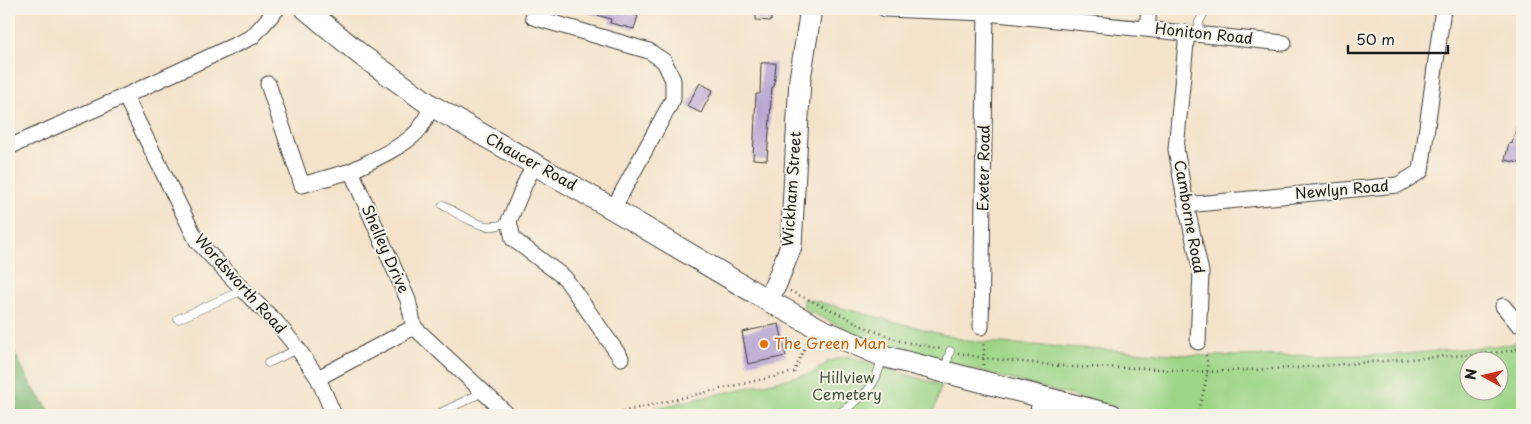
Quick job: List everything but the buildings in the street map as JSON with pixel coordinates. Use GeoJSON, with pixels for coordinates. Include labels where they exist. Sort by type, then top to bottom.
{"type":"FeatureCollection","features":[{"type":"Feature","properties":{"kind":"street"},"geometry":{"type":"LineString","coordinates":[[9,148],[252,37],[277,9]]}},
{"type":"Feature","properties":{"kind":"street","name":"Chaucer Road"},"geometry":{"type":"LineString","coordinates":[[306,9],[361,55],[432,106],[613,209],[771,292]]}},
{"type":"Feature","properties":{"kind":"street","name":"Wickham Street"},"geometry":{"type":"LineString","coordinates":[[771,292],[791,246],[800,79],[811,9]]}},
{"type":"Feature","properties":{"kind":"street","name":"Honiton Road"},"geometry":{"type":"LineString","coordinates":[[885,9],[986,11],[1284,43]]}},
{"type":"Feature","properties":{"kind":"street"},"geometry":{"type":"LineString","coordinates":[[1147,28],[1149,9]]}},
{"type":"Feature","properties":{"kind":"street","name":"Newlyn Road"},"geometry":{"type":"LineString","coordinates":[[1186,205],[1398,185],[1421,171],[1443,9]]}},
{"type":"Feature","properties":{"kind":"street","name":"Exeter Road"},"geometry":{"type":"LineString","coordinates":[[981,327],[986,11]]}},
{"type":"Feature","properties":{"kind":"street"},"geometry":{"type":"LineString","coordinates":[[533,17],[649,52],[664,61],[673,80],[673,99],[613,209]]}},
{"type":"Feature","properties":{"kind":"street","name":"Camborne Road"},"geometry":{"type":"LineString","coordinates":[[1192,33],[1176,149],[1201,272],[1198,342]]}},
{"type":"Feature","properties":{"kind":"street"},"geometry":{"type":"LineString","coordinates":[[268,84],[302,185],[351,171],[391,151],[414,135],[432,106]]}},
{"type":"Feature","properties":{"kind":"street","name":"Wordsworth Road"},"geometry":{"type":"LineString","coordinates":[[125,96],[198,241],[243,290],[276,322],[298,349],[318,378],[334,415]]}},
{"type":"Feature","properties":{"kind":"street"},"geometry":{"type":"LineString","coordinates":[[535,164],[509,221],[513,239],[565,278],[621,358]]}},
{"type":"Feature","properties":{"kind":"street","name":"Shelley Drive"},"geometry":{"type":"LineString","coordinates":[[351,171],[408,300],[414,327]]}},
{"type":"Feature","properties":{"kind":"street"},"geometry":{"type":"LineString","coordinates":[[771,292],[822,330],[883,356],[945,372],[1039,406],[1112,415]]}},
{"type":"Feature","properties":{"kind":"street"},"geometry":{"type":"LineString","coordinates":[[1503,306],[1518,324],[1522,323]]}},
{"type":"Feature","properties":{"kind":"street"},"geometry":{"type":"LineString","coordinates":[[318,378],[414,327],[508,415]]}},
{"type":"Feature","properties":{"kind":"lane"},"geometry":{"type":"LineString","coordinates":[[1192,33],[1206,9]]}},
{"type":"Feature","properties":{"kind":"lane"},"geometry":{"type":"LineString","coordinates":[[443,205],[483,224],[494,226],[509,221]]}},
{"type":"Feature","properties":{"kind":"lane"},"geometry":{"type":"LineString","coordinates":[[178,319],[243,290]]}},
{"type":"Feature","properties":{"kind":"lane"},"geometry":{"type":"LineString","coordinates":[[268,363],[298,349]]}},
{"type":"Feature","properties":{"kind":"lane"},"geometry":{"type":"LineString","coordinates":[[945,372],[950,351]]}},
{"type":"Feature","properties":{"kind":"lane"},"geometry":{"type":"LineString","coordinates":[[837,415],[868,392],[879,372],[883,356]]}},
{"type":"Feature","properties":{"kind":"lane"},"geometry":{"type":"LineString","coordinates":[[436,415],[483,392]]}},
{"type":"Feature","properties":{"kind":"path"},"geometry":{"type":"LineString","coordinates":[[771,292],[844,316],[862,326],[892,338],[984,358],[1072,367],[1142,368],[1207,372],[1293,368],[1504,352],[1522,348]]}},
{"type":"Feature","properties":{"kind":"path"},"geometry":{"type":"LineString","coordinates":[[608,415],[794,372],[810,335]]}},
{"type":"Feature","properties":{"kind":"path"},"geometry":{"type":"LineString","coordinates":[[1197,415],[1207,372],[1207,356],[1198,342]]}},
{"type":"Feature","properties":{"kind":"path"},"geometry":{"type":"LineString","coordinates":[[983,344],[984,350]]}},
{"type":"Feature","properties":{"kind":"green space"},"geometry":{"type":"Polygon","coordinates":[[[804,298],[968,341],[1207,356],[1396,355],[1511,344],[1522,340],[1522,415],[1145,415],[880,345],[804,309],[804,298]]]}},
{"type":"Feature","properties":{"kind":"green space"},"geometry":{"type":"Polygon","coordinates":[[[9,342],[31,385],[53,415],[9,415],[9,342]]]}},
{"type":"Feature","properties":{"kind":"green space","name":"Hillview Cemetery"},"geometry":{"type":"Polygon","coordinates":[[[847,356],[941,385],[933,415],[625,415],[813,373],[829,361],[847,356]]]}},
{"type":"Feature","properties":{"kind":"place","name":"The Green Man"},"geometry":{"type":"Point","coordinates":[764,344]}}]}
